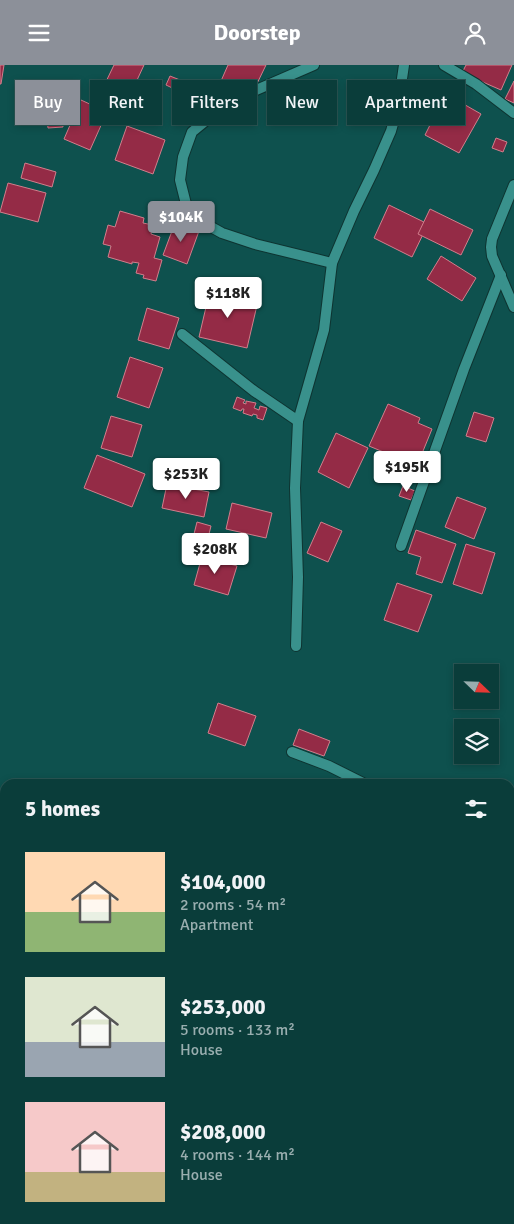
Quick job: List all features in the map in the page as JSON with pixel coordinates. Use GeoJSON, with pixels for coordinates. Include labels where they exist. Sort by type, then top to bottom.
{"type":"FeatureCollection","features":[{"type":"Feature","properties":{"kind":"street"},"geometry":{"type":"LineString","coordinates":[[314,65],[254,91],[220,109],[192,132],[183,157],[180,180],[186,204],[202,222],[222,233],[255,244],[332,263]]}},
{"type":"Feature","properties":{"kind":"street"},"geometry":{"type":"LineString","coordinates":[[296,646],[298,577],[295,488],[298,421],[324,330],[332,263],[391,131],[398,106],[404,65]]}},
{"type":"Feature","properties":{"kind":"street"},"geometry":{"type":"LineString","coordinates":[[444,65],[476,84],[514,113]]}},
{"type":"Feature","properties":{"kind":"street"},"geometry":{"type":"LineString","coordinates":[[514,185],[492,239],[491,247],[492,256],[514,307]]}},
{"type":"Feature","properties":{"kind":"street"},"geometry":{"type":"LineString","coordinates":[[401,545],[464,369],[501,275]]}},
{"type":"Feature","properties":{"kind":"street"},"geometry":{"type":"LineString","coordinates":[[182,334],[254,391],[298,421]]}},
{"type":"Feature","properties":{"kind":"street"},"geometry":{"type":"LineString","coordinates":[[292,752],[329,766],[355,779]]}},
{"type":"Feature","properties":{"kind":"building"},"geometry":{"type":"Polygon","coordinates":[[[0,65],[4,65],[1,84],[0,84],[0,65]]]}},
{"type":"Feature","properties":{"kind":"building"},"geometry":{"type":"Polygon","coordinates":[[[114,65],[144,65],[137,80],[107,80],[114,65]]]}},
{"type":"Feature","properties":{"kind":"building"},"geometry":{"type":"Polygon","coordinates":[[[228,65],[266,65],[257,84],[257,80],[221,80],[228,65]]]}},
{"type":"Feature","properties":{"kind":"building"},"geometry":{"type":"Polygon","coordinates":[[[466,65],[512,65],[501,90],[462,73],[466,65]]]}},
{"type":"Feature","properties":{"kind":"building"},"geometry":{"type":"Polygon","coordinates":[[[170,76],[180,80],[172,80],[172,88],[166,85],[170,76]]]}},
{"type":"Feature","properties":{"kind":"building"},"geometry":{"type":"Polygon","coordinates":[[[514,81],[514,103],[505,99],[514,81]]]}},
{"type":"Feature","properties":{"kind":"building"},"geometry":{"type":"Polygon","coordinates":[[[81,100],[90,104],[90,125],[101,125],[90,150],[64,139],[70,125],[80,125],[81,100]]]}},
{"type":"Feature","properties":{"kind":"building"},"geometry":{"type":"Polygon","coordinates":[[[465,105],[481,114],[459,153],[425,135],[430,125],[465,125],[465,105]]]}},
{"type":"Feature","properties":{"kind":"building"},"geometry":{"type":"Polygon","coordinates":[[[48,125],[63,125],[63,127],[48,128],[48,125]]]}},
{"type":"Feature","properties":{"kind":"building"},"geometry":{"type":"Polygon","coordinates":[[[127,126],[165,140],[153,174],[115,160],[127,126]]]}},
{"type":"Feature","properties":{"kind":"building"},"geometry":{"type":"Polygon","coordinates":[[[496,138],[507,142],[503,152],[492,148],[496,138]]]}},
{"type":"Feature","properties":{"kind":"building"},"geometry":{"type":"Polygon","coordinates":[[[25,163],[56,172],[52,187],[21,178],[25,163]]]}},
{"type":"Feature","properties":{"kind":"building"},"geometry":{"type":"Polygon","coordinates":[[[8,183],[46,193],[38,222],[0,212],[8,183]]]}},
{"type":"Feature","properties":{"kind":"building"},"geometry":{"type":"Polygon","coordinates":[[[389,205],[428,224],[412,257],[374,238],[389,205]]]}},
{"type":"Feature","properties":{"kind":"building"},"geometry":{"type":"Polygon","coordinates":[[[430,209],[473,230],[461,255],[418,234],[430,209]]]}},
{"type":"Feature","properties":{"kind":"building"},"geometry":{"type":"Polygon","coordinates":[[[120,211],[144,218],[143,223],[153,225],[151,234],[160,237],[154,258],[162,260],[156,281],[143,278],[144,275],[136,273],[139,263],[132,262],[132,264],[108,257],[111,246],[103,244],[108,225],[115,227],[120,211]]]}},
{"type":"Feature","properties":{"kind":"building"},"geometry":{"type":"Polygon","coordinates":[[[175,223],[199,231],[187,264],[163,255],[175,223]]]}},
{"type":"Feature","properties":{"kind":"building"},"geometry":{"type":"Polygon","coordinates":[[[441,256],[476,278],[462,301],[427,279],[441,256]]]}},
{"type":"Feature","properties":{"kind":"building"},"geometry":{"type":"Polygon","coordinates":[[[210,290],[258,301],[247,348],[199,337],[210,290]]]}},
{"type":"Feature","properties":{"kind":"building"},"geometry":{"type":"Polygon","coordinates":[[[147,308],[179,318],[169,349],[138,340],[147,308]]]}},
{"type":"Feature","properties":{"kind":"building"},"geometry":{"type":"Polygon","coordinates":[[[130,357],[163,368],[149,408],[117,397],[130,357]]]}},
{"type":"Feature","properties":{"kind":"building"},"geometry":{"type":"Polygon","coordinates":[[[237,397],[245,400],[243,403],[246,404],[246,401],[256,403],[254,408],[259,410],[260,406],[267,408],[263,420],[257,418],[257,415],[253,414],[252,416],[243,413],[244,409],[241,411],[233,408],[237,397]]]}},
{"type":"Feature","properties":{"kind":"building"},"geometry":{"type":"Polygon","coordinates":[[[388,404],[420,418],[418,423],[432,429],[410,483],[386,473],[393,456],[369,446],[388,404]]]}},
{"type":"Feature","properties":{"kind":"building"},"geometry":{"type":"Polygon","coordinates":[[[474,412],[494,418],[486,442],[466,436],[474,412]]]}},
{"type":"Feature","properties":{"kind":"building"},"geometry":{"type":"Polygon","coordinates":[[[111,416],[142,425],[132,457],[101,448],[111,416]]]}},
{"type":"Feature","properties":{"kind":"building"},"geometry":{"type":"Polygon","coordinates":[[[336,433],[368,448],[349,488],[318,472],[336,433]]]}},
{"type":"Feature","properties":{"kind":"building"},"geometry":{"type":"Polygon","coordinates":[[[97,455],[145,474],[132,507],[84,488],[97,455]]]}},
{"type":"Feature","properties":{"kind":"building"},"geometry":{"type":"Polygon","coordinates":[[[167,484],[209,492],[204,517],[162,508],[167,484]]]}},
{"type":"Feature","properties":{"kind":"building"},"geometry":{"type":"Polygon","coordinates":[[[403,486],[415,491],[411,500],[399,496],[403,486]]]}},
{"type":"Feature","properties":{"kind":"building"},"geometry":{"type":"Polygon","coordinates":[[[457,497],[486,508],[474,539],[445,527],[457,497]]]}},
{"type":"Feature","properties":{"kind":"building"},"geometry":{"type":"Polygon","coordinates":[[[232,503],[272,513],[266,538],[226,529],[232,503]]]}},
{"type":"Feature","properties":{"kind":"building"},"geometry":{"type":"Polygon","coordinates":[[[197,522],[211,526],[208,538],[194,534],[197,522]]]}},
{"type":"Feature","properties":{"kind":"building"},"geometry":{"type":"Polygon","coordinates":[[[321,522],[342,531],[328,562],[307,553],[321,522]]]}},
{"type":"Feature","properties":{"kind":"building"},"geometry":{"type":"Polygon","coordinates":[[[416,530],[456,544],[442,583],[416,574],[421,557],[408,553],[416,530]]]}},
{"type":"Feature","properties":{"kind":"building"},"geometry":{"type":"Polygon","coordinates":[[[466,544],[495,553],[482,594],[453,584],[466,544]]]}},
{"type":"Feature","properties":{"kind":"building"},"geometry":{"type":"Polygon","coordinates":[[[202,556],[237,566],[228,595],[194,585],[202,556]]]}},
{"type":"Feature","properties":{"kind":"building"},"geometry":{"type":"Polygon","coordinates":[[[397,583],[432,595],[418,632],[384,620],[397,583]]]}},
{"type":"Feature","properties":{"kind":"building"},"geometry":{"type":"Polygon","coordinates":[[[218,703],[256,716],[245,746],[208,733],[218,703]]]}},
{"type":"Feature","properties":{"kind":"building"},"geometry":{"type":"Polygon","coordinates":[[[299,729],[330,741],[324,756],[293,745],[299,729]]]}}]}
